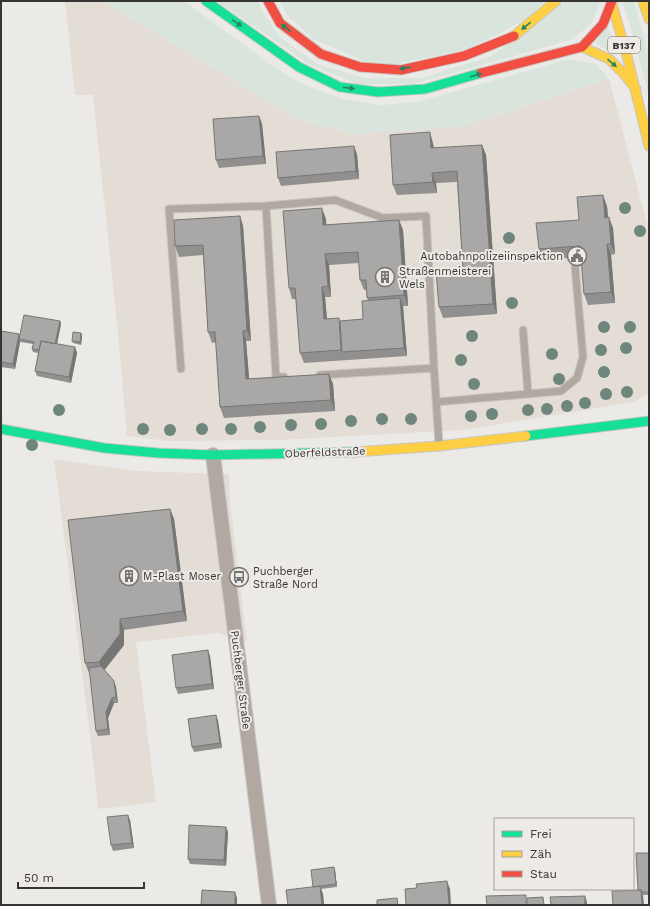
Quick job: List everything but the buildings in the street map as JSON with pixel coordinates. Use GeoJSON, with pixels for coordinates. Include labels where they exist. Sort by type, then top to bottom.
{"type":"FeatureCollection","features":[{"type":"Feature","properties":{"kind":"main road"},"geometry":{"type":"LineString","coordinates":[[206,1],[299,67],[340,87],[378,92],[425,90],[582,47],[603,24],[611,2]]}},
{"type":"Feature","properties":{"kind":"main road"},"geometry":{"type":"LineString","coordinates":[[268,1],[280,23],[321,54],[360,67],[401,70],[464,56],[514,36],[556,1]]}},
{"type":"Feature","properties":{"kind":"main road"},"geometry":{"type":"LineString","coordinates":[[643,1],[649,20]]}},
{"type":"Feature","properties":{"kind":"main road","name":"B137"},"geometry":{"type":"LineString","coordinates":[[611,2],[636,89],[649,146]]}},
{"type":"Feature","properties":{"kind":"main road"},"geometry":{"type":"LineString","coordinates":[[582,47],[609,60],[624,74],[636,89]]}},
{"type":"Feature","properties":{"kind":"main road","name":"Oberfeldstraße"},"geometry":{"type":"LineString","coordinates":[[1,429],[104,448],[158,453],[213,455],[342,453],[439,446],[649,421]]}},
{"type":"Feature","properties":{"kind":"street","name":"Puchberger Straße"},"geometry":{"type":"LineString","coordinates":[[213,455],[269,905]]}},
{"type":"Feature","properties":{"kind":"lane"},"geometry":{"type":"LineString","coordinates":[[182,369],[169,209],[266,206],[335,200],[383,218],[426,216],[439,446]]}},
{"type":"Feature","properties":{"kind":"lane"},"geometry":{"type":"LineString","coordinates":[[266,206],[276,377],[292,376]]}},
{"type":"Feature","properties":{"kind":"lane"},"geometry":{"type":"LineString","coordinates":[[436,402],[561,391],[577,378],[583,358],[575,266]]}},
{"type":"Feature","properties":{"kind":"lane"},"geometry":{"type":"LineString","coordinates":[[523,330],[528,394]]}},
{"type":"Feature","properties":{"kind":"lane"},"geometry":{"type":"LineString","coordinates":[[316,375],[434,368]]}},
{"type":"Feature","properties":{"kind":"shaded area"},"geometry":{"type":"Polygon","coordinates":[[[65,1],[103,1],[298,119],[353,134],[459,127],[609,79],[649,231],[649,393],[634,402],[464,430],[278,440],[168,441],[127,436],[118,333],[93,95],[75,95],[65,1]]]}},
{"type":"Feature","properties":{"kind":"shaded area"},"geometry":{"type":"Polygon","coordinates":[[[103,1],[184,1],[269,63],[302,84],[343,99],[382,105],[417,102],[569,59],[596,64],[609,79],[459,127],[353,134],[298,119],[103,1]]]}},
{"type":"Feature","properties":{"kind":"shaded area"},"geometry":{"type":"Polygon","coordinates":[[[217,1],[258,1],[261,9],[281,38],[318,64],[365,78],[422,78],[491,56],[565,1],[601,1],[592,23],[571,40],[414,84],[358,84],[310,65],[217,1]]]}},
{"type":"Feature","properties":{"kind":"shaded area"},"geometry":{"type":"Polygon","coordinates":[[[279,1],[544,1],[531,17],[466,50],[394,64],[364,61],[313,39],[288,16],[279,1]]]}},
{"type":"Feature","properties":{"kind":"shaded area"},"geometry":{"type":"Polygon","coordinates":[[[622,1],[634,1],[649,55],[649,96],[632,33],[622,1]]]}},
{"type":"Feature","properties":{"kind":"shaded area"},"geometry":{"type":"Polygon","coordinates":[[[608,26],[617,56],[595,43],[608,26]]]}},
{"type":"Feature","properties":{"kind":"shaded area"},"geometry":{"type":"Polygon","coordinates":[[[54,459],[135,471],[229,474],[230,502],[247,641],[217,633],[136,642],[156,802],[98,809],[91,742],[54,459]]]}},
{"type":"Feature","properties":{"kind":"traffic: fast"},"geometry":{"type":"LineString","coordinates":[[206,1],[299,67],[340,87],[378,92],[425,89],[481,73]]}},
{"type":"Feature","properties":{"kind":"traffic: fast"},"geometry":{"type":"LineString","coordinates":[[526,436],[649,421]]}},
{"type":"Feature","properties":{"kind":"traffic: fast"},"geometry":{"type":"LineString","coordinates":[[1,429],[104,448],[158,453],[213,455],[355,452]]}},
{"type":"Feature","properties":{"kind":"traffic: slow"},"geometry":{"type":"LineString","coordinates":[[514,36],[556,1]]}},
{"type":"Feature","properties":{"kind":"traffic: slow"},"geometry":{"type":"LineString","coordinates":[[611,1],[626,52],[649,146]]}},
{"type":"Feature","properties":{"kind":"traffic: slow"},"geometry":{"type":"LineString","coordinates":[[643,1],[649,19]]}},
{"type":"Feature","properties":{"kind":"traffic: slow"},"geometry":{"type":"LineString","coordinates":[[582,47],[609,59],[636,89]]}},
{"type":"Feature","properties":{"kind":"traffic: slow"},"geometry":{"type":"LineString","coordinates":[[355,452],[439,446],[526,436]]}},
{"type":"Feature","properties":{"kind":"traffic: jam"},"geometry":{"type":"LineString","coordinates":[[268,1],[280,23],[321,54],[360,67],[401,70],[464,56],[514,36]]}},
{"type":"Feature","properties":{"kind":"traffic: jam"},"geometry":{"type":"LineString","coordinates":[[481,73],[582,47],[603,24],[612,1]]}},
{"type":"Feature","properties":{"kind":"place","name":"Autobahnpolizeiinspektion"},"geometry":{"type":"Point","coordinates":[577,256]}},
{"type":"Feature","properties":{"kind":"place","name":"Straßenmeisterei Wels"},"geometry":{"type":"Point","coordinates":[385,277]}},
{"type":"Feature","properties":{"kind":"place","name":"M-Plast Moser"},"geometry":{"type":"Point","coordinates":[129,576]}},
{"type":"Feature","properties":{"kind":"place","name":"Puchberger Straße Nord"},"geometry":{"type":"Point","coordinates":[239,577]}}]}
